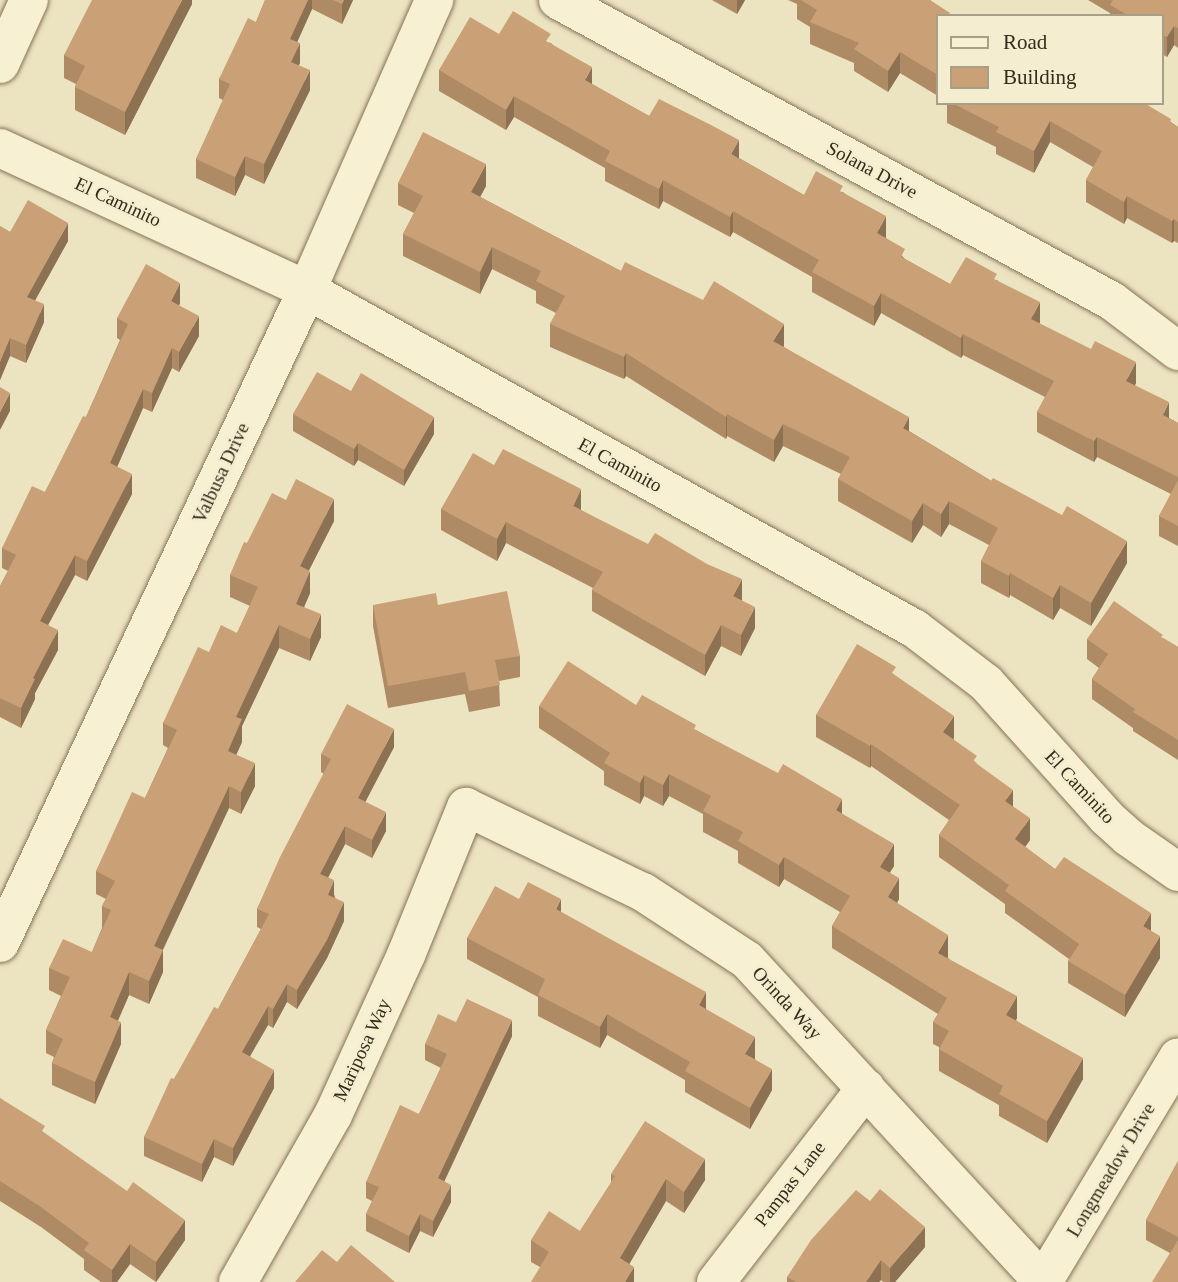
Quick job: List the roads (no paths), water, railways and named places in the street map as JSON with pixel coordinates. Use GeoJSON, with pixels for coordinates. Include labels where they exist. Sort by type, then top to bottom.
{"type":"FeatureCollection","features":[{"type":"Feature","properties":{"kind":"street"},"geometry":{"type":"LineString","coordinates":[[0,64],[29,0]]}},
{"type":"Feature","properties":{"kind":"street","name":"Valbusa Drive"},"geometry":{"type":"LineString","coordinates":[[0,943],[307,290],[435,0]]}},
{"type":"Feature","properties":{"kind":"street","name":"Solana Drive"},"geometry":{"type":"LineString","coordinates":[[558,0],[1112,301],[1178,351]]}},
{"type":"Feature","properties":{"kind":"street","name":"El Caminito"},"geometry":{"type":"LineString","coordinates":[[0,148],[307,290],[915,629],[986,683],[1107,818],[1128,837],[1178,872]]}},
{"type":"Feature","properties":{"kind":"street","name":"Orinda Way"},"geometry":{"type":"LineString","coordinates":[[466,807],[643,892],[747,960],[1043,1282]]}},
{"type":"Feature","properties":{"kind":"street","name":"Mariposa Way"},"geometry":{"type":"LineString","coordinates":[[238,1282],[333,1115],[406,955],[466,807]]}},
{"type":"Feature","properties":{"kind":"street","name":"Longmeadow Drive"},"geometry":{"type":"LineString","coordinates":[[1043,1282],[1173,1078]]}},
{"type":"Feature","properties":{"kind":"street","name":"Pampas Lane"},"geometry":{"type":"LineString","coordinates":[[716,1282],[866,1088]]}}]}
